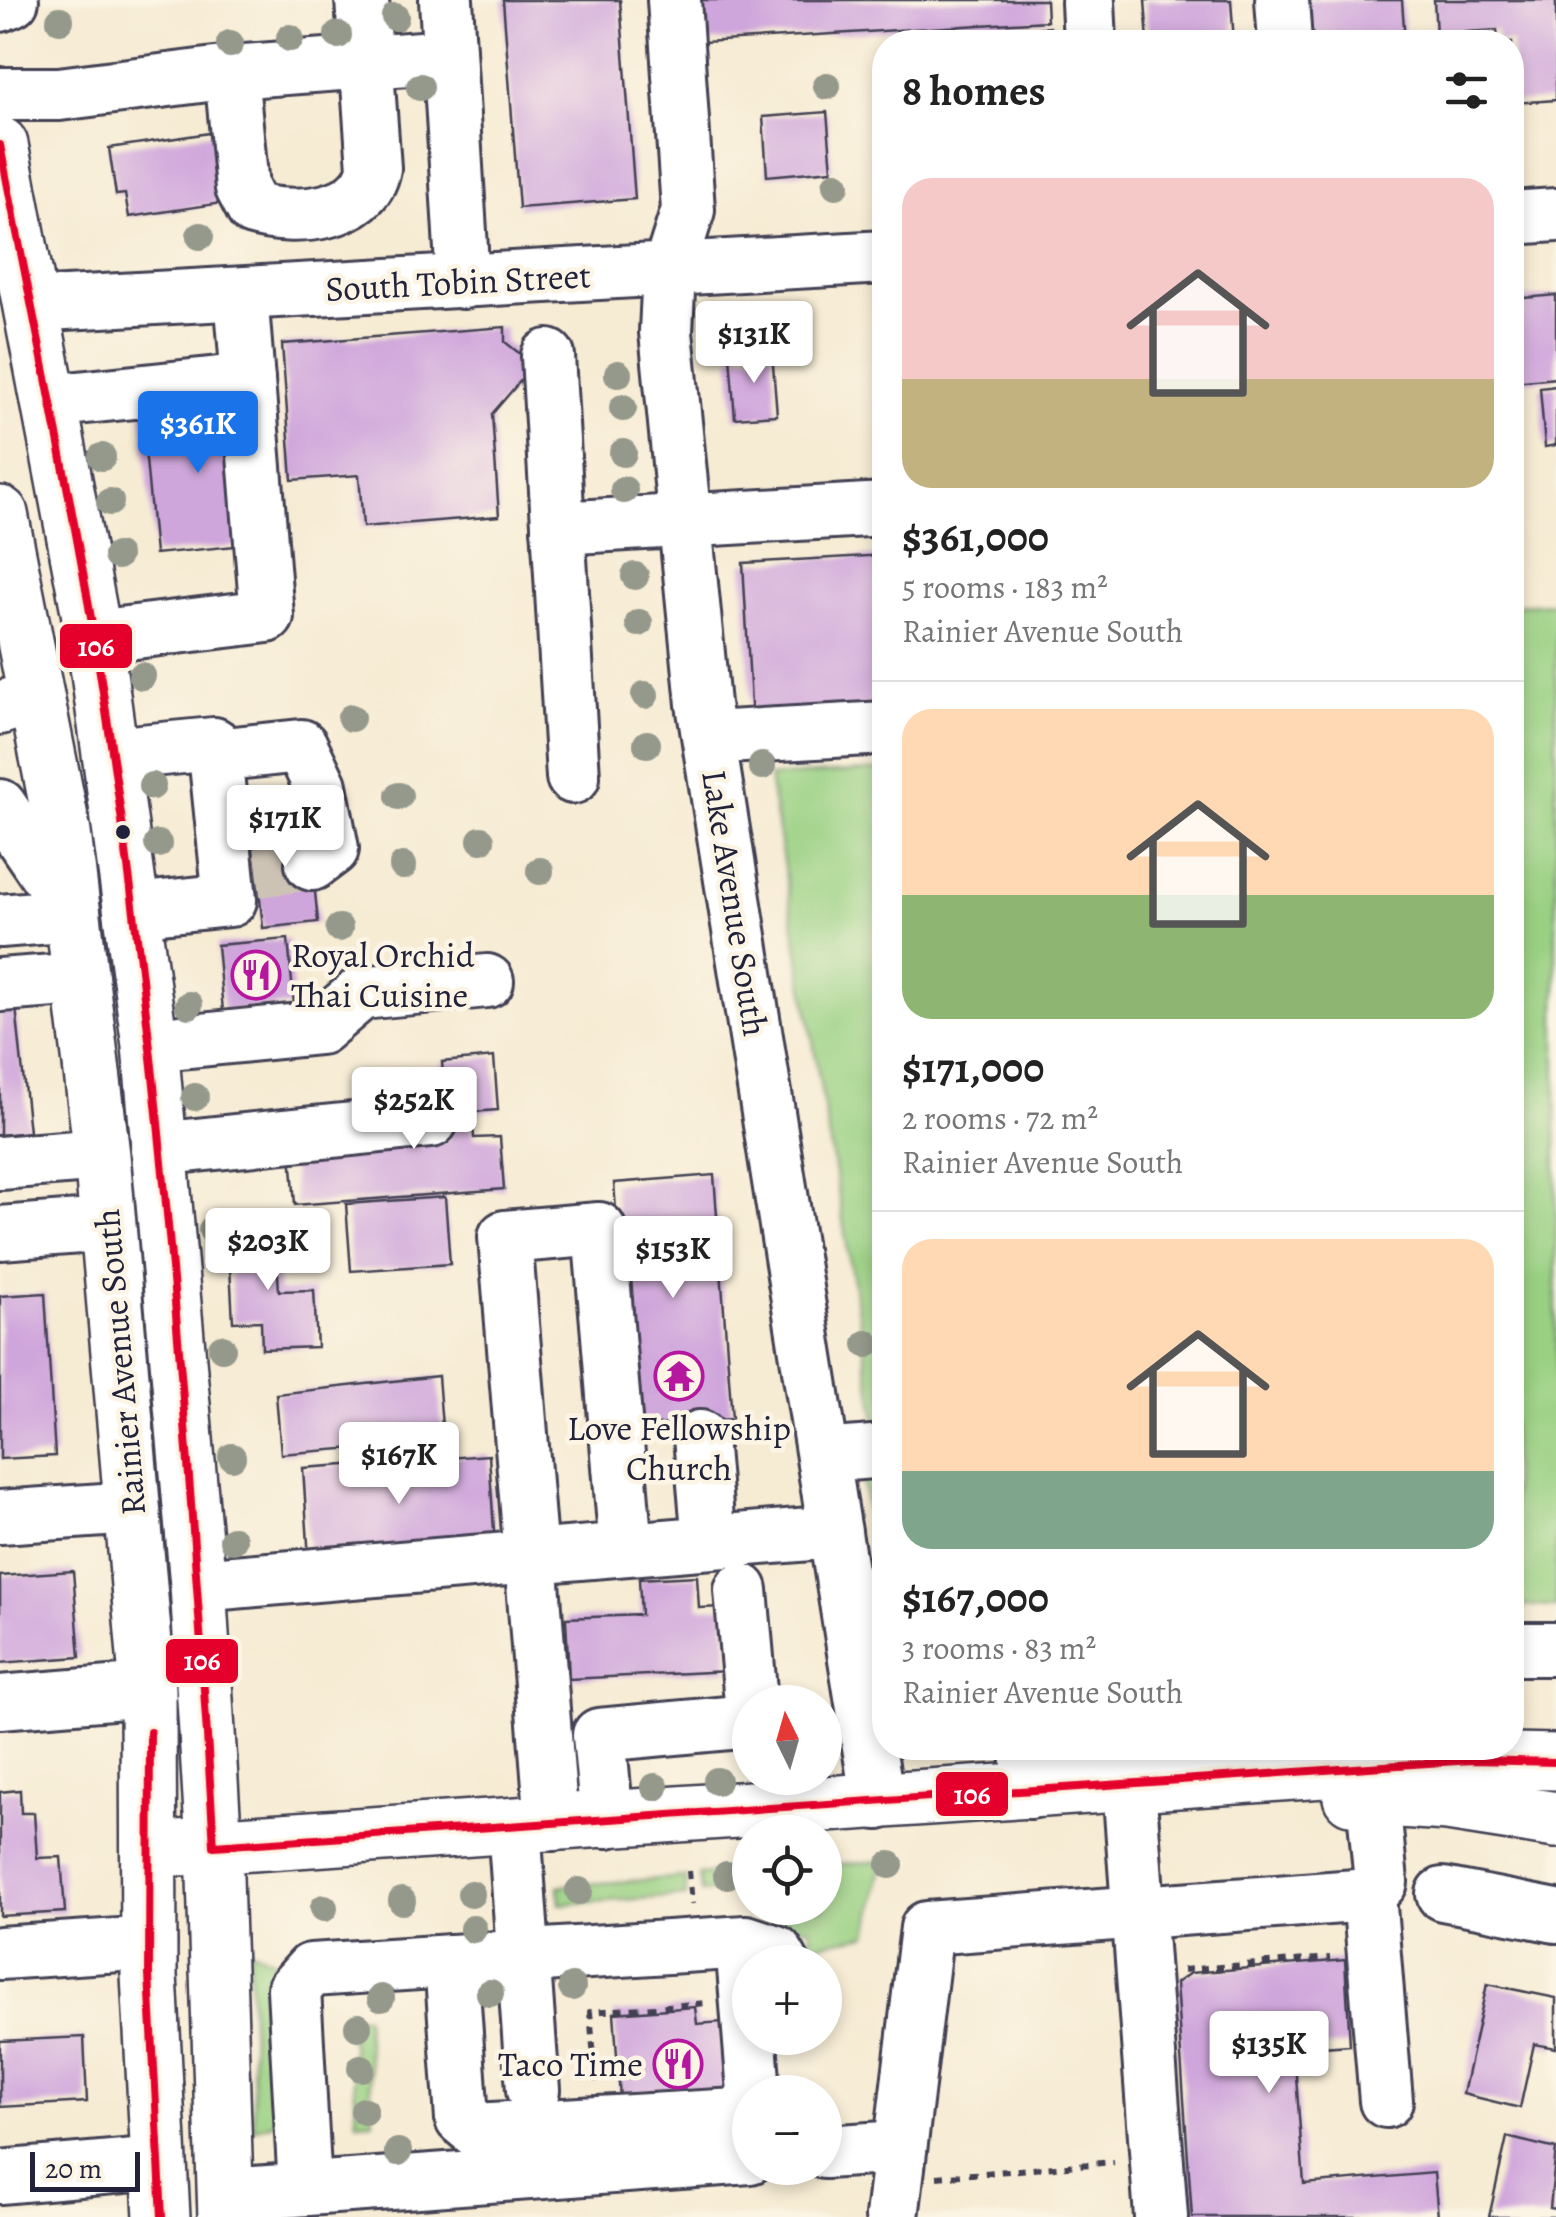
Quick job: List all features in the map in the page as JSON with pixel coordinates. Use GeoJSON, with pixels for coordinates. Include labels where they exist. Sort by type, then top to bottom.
{"type":"FeatureCollection","features":[{"type":"Feature","properties":{"kind":"main road","name":"Rainier Avenue South"},"geometry":{"type":"LineString","coordinates":[[0,145],[94,637],[150,1045],[198,1585],[214,1846],[226,2206]]}},
{"type":"Feature","properties":{"kind":"main road","name":"Rainier Avenue South"},"geometry":{"type":"LineString","coordinates":[[0,514],[18,702],[74,915],[102,1155],[148,1690],[150,1943],[162,2217]]}},
{"type":"Feature","properties":{"kind":"main road"},"geometry":{"type":"LineString","coordinates":[[774,1795],[878,1803],[1028,1770],[1128,1785],[1472,1760],[1556,1762]]}},
{"type":"Feature","properties":{"kind":"main road"},"geometry":{"type":"LineString","coordinates":[[1359,1771],[1448,1802],[1556,1820]]}},
{"type":"Feature","properties":{"kind":"main road"},"geometry":{"type":"LineString","coordinates":[[151,1850],[607,1820],[755,1795]]}},
{"type":"Feature","properties":{"kind":"street"},"geometry":{"type":"LineString","coordinates":[[0,5],[12,0]]}},
{"type":"Feature","properties":{"kind":"street"},"geometry":{"type":"LineString","coordinates":[[230,72],[242,188],[252,209],[268,214],[346,208],[370,186],[374,168],[362,0]]}},
{"type":"Feature","properties":{"kind":"street"},"geometry":{"type":"LineString","coordinates":[[446,0],[464,282]]}},
{"type":"Feature","properties":{"kind":"street","name":"Lake Avenue South"},"geometry":{"type":"LineString","coordinates":[[674,0],[688,210],[670,270],[666,332],[709,738],[836,1532],[844,1712],[878,1803]]}},
{"type":"Feature","properties":{"kind":"street"},"geometry":{"type":"LineString","coordinates":[[1282,0],[1284,30]]}},
{"type":"Feature","properties":{"kind":"street"},"geometry":{"type":"LineString","coordinates":[[0,94],[58,94],[230,72],[450,56]]}},
{"type":"Feature","properties":{"kind":"street"},"geometry":{"type":"LineString","coordinates":[[1524,217],[1556,215]]}},
{"type":"Feature","properties":{"kind":"street","name":"South Tobin Street"},"geometry":{"type":"LineString","coordinates":[[30,305],[872,258]]}},
{"type":"Feature","properties":{"kind":"street"},"geometry":{"type":"LineString","coordinates":[[94,637],[267,616],[241,294]]}},
{"type":"Feature","properties":{"kind":"street"},"geometry":{"type":"LineString","coordinates":[[548,356],[573,777]]}},
{"type":"Feature","properties":{"kind":"street"},"geometry":{"type":"LineString","coordinates":[[48,401],[248,380]]}},
{"type":"Feature","properties":{"kind":"street"},"geometry":{"type":"LineString","coordinates":[[558,528],[872,510]]}},
{"type":"Feature","properties":{"kind":"street"},"geometry":{"type":"LineString","coordinates":[[709,738],[872,729]]}},
{"type":"Feature","properties":{"kind":"street"},"geometry":{"type":"LineString","coordinates":[[110,754],[214,744],[242,873],[230,900],[132,910]]}},
{"type":"Feature","properties":{"kind":"street"},"geometry":{"type":"LineString","coordinates":[[216,756],[301,746],[330,822],[332,849],[312,864]]}},
{"type":"Feature","properties":{"kind":"street"},"geometry":{"type":"LineString","coordinates":[[0,806],[74,915]]}},
{"type":"Feature","properties":{"kind":"street"},"geometry":{"type":"LineString","coordinates":[[0,920],[74,915]]}},
{"type":"Feature","properties":{"kind":"street"},"geometry":{"type":"LineString","coordinates":[[0,985],[82,979]]}},
{"type":"Feature","properties":{"kind":"street"},"geometry":{"type":"LineString","coordinates":[[150,1045],[320,1028],[361,993],[487,981]]}},
{"type":"Feature","properties":{"kind":"street"},"geometry":{"type":"LineString","coordinates":[[157,1149],[431,1121]]}},
{"type":"Feature","properties":{"kind":"street"},"geometry":{"type":"LineString","coordinates":[[0,1163],[102,1155]]}},
{"type":"Feature","properties":{"kind":"street"},"geometry":{"type":"LineString","coordinates":[[0,1233],[107,1225]]}},
{"type":"Feature","properties":{"kind":"street"},"geometry":{"type":"LineString","coordinates":[[533,2090],[524,1956],[533,1825],[532,1557],[505,1236],[600,1229],[626,1549]]}},
{"type":"Feature","properties":{"kind":"street"},"geometry":{"type":"LineString","coordinates":[[700,1437],[709,1542]]}},
{"type":"Feature","properties":{"kind":"street"},"geometry":{"type":"LineString","coordinates":[[823,1456],[872,1452]]}},
{"type":"Feature","properties":{"kind":"street"},"geometry":{"type":"LineString","coordinates":[[0,1518],[133,1508]]}},
{"type":"Feature","properties":{"kind":"street"},"geometry":{"type":"LineString","coordinates":[[198,1585],[836,1532]]}},
{"type":"Feature","properties":{"kind":"street"},"geometry":{"type":"LineString","coordinates":[[740,1590],[750,1685]]}},
{"type":"Feature","properties":{"kind":"street"},"geometry":{"type":"LineString","coordinates":[[1524,1649],[1556,1649]]}},
{"type":"Feature","properties":{"kind":"street"},"geometry":{"type":"LineString","coordinates":[[0,1702],[148,1690]]}},
{"type":"Feature","properties":{"kind":"street"},"geometry":{"type":"LineString","coordinates":[[607,1820],[599,1736],[732,1723]]}},
{"type":"Feature","properties":{"kind":"street"},"geometry":{"type":"LineString","coordinates":[[893,2209],[927,1928],[1369,1895],[1381,1882],[1359,1771]]}},
{"type":"Feature","properties":{"kind":"street"},"geometry":{"type":"LineString","coordinates":[[1128,1785],[1161,2217]]}},
{"type":"Feature","properties":{"kind":"street"},"geometry":{"type":"LineString","coordinates":[[1442,1894],[1556,1916]]}},
{"type":"Feature","properties":{"kind":"street"},"geometry":{"type":"LineString","coordinates":[[1369,1895],[1386,2101]]}},
{"type":"Feature","properties":{"kind":"street"},"geometry":{"type":"LineString","coordinates":[[0,1953],[150,1943]]}},
{"type":"Feature","properties":{"kind":"street"},"geometry":{"type":"LineString","coordinates":[[305,2189],[294,1988],[311,1970],[524,1956],[732,1953]]}},
{"type":"Feature","properties":{"kind":"street"},"geometry":{"type":"LineString","coordinates":[[451,1961],[462,2119],[475,2130],[732,2114]]}},
{"type":"Feature","properties":{"kind":"street"},"geometry":{"type":"LineString","coordinates":[[842,2151],[900,2147]]}},
{"type":"Feature","properties":{"kind":"street"},"geometry":{"type":"LineString","coordinates":[[226,2206],[305,2189],[732,2158]]}},
{"type":"Feature","properties":{"kind":"street"},"geometry":{"type":"LineString","coordinates":[[0,2177],[158,2163]]}},
{"type":"Feature","properties":{"kind":"path"},"geometry":{"type":"LineString","coordinates":[[1166,1971],[1335,1957]]}},
{"type":"Feature","properties":{"kind":"path"},"geometry":{"type":"LineString","coordinates":[[597,2098],[590,2012],[700,2004]]}},
{"type":"Feature","properties":{"kind":"path"},"geometry":{"type":"LineString","coordinates":[[893,2209],[928,2193],[929,2178],[1157,2158]]}},
{"type":"Feature","properties":{"kind":"green space"},"geometry":{"type":"Polygon","coordinates":[[[1556,603],[1556,1607],[1524,1606],[1524,604],[1556,603]]]}},
{"type":"Feature","properties":{"kind":"green space"},"geometry":{"type":"Polygon","coordinates":[[[872,771],[872,1396],[769,777],[872,771]]]}},
{"type":"Feature","properties":{"kind":"green space"},"geometry":{"type":"Polygon","coordinates":[[[872,1481],[872,1537],[863,1482],[872,1481]]]}},
{"type":"Feature","properties":{"kind":"green space"},"geometry":{"type":"Polygon","coordinates":[[[883,1861],[868,1935],[812,1945],[810,1929],[788,1925],[842,1925],[842,1864],[883,1861]]]}},
{"type":"Feature","properties":{"kind":"green space"},"geometry":{"type":"Polygon","coordinates":[[[732,1872],[732,1891],[701,1892],[699,1875],[732,1872]]]}},
{"type":"Feature","properties":{"kind":"green space"},"geometry":{"type":"Polygon","coordinates":[[[685,1877],[686,1896],[560,1904],[559,1886],[685,1877]]]}},
{"type":"Feature","properties":{"kind":"green space"},"geometry":{"type":"Polygon","coordinates":[[[249,1949],[288,1966],[277,2113],[273,2123],[254,2129],[249,1949]]]}},
{"type":"Feature","properties":{"kind":"green space"},"geometry":{"type":"Polygon","coordinates":[[[365,2016],[373,2121],[357,2122],[349,2017],[365,2016]]]}},
{"type":"Feature","properties":{"kind":"building"},"geometry":{"type":"Polygon","coordinates":[[[503,0],[620,0],[635,199],[519,208],[503,0]]]}},
{"type":"Feature","properties":{"kind":"building"},"geometry":{"type":"Polygon","coordinates":[[[701,0],[1046,0],[1047,21],[704,42],[701,0]]]}},
{"type":"Feature","properties":{"kind":"building"},"geometry":{"type":"Polygon","coordinates":[[[1145,0],[1231,0],[1233,30],[1147,30],[1145,0]]]}},
{"type":"Feature","properties":{"kind":"building"},"geometry":{"type":"Polygon","coordinates":[[[1303,0],[1402,0],[1404,30],[1305,30],[1303,0]]]}},
{"type":"Feature","properties":{"kind":"building"},"geometry":{"type":"Polygon","coordinates":[[[1434,0],[1556,0],[1556,100],[1524,102],[1524,30],[1436,30],[1434,0]]]}},
{"type":"Feature","properties":{"kind":"building"},"geometry":{"type":"Polygon","coordinates":[[[827,112],[832,170],[767,176],[763,117],[827,112]]]}},
{"type":"Feature","properties":{"kind":"building"},"geometry":{"type":"Polygon","coordinates":[[[216,132],[222,203],[129,217],[125,194],[116,195],[109,148],[216,132]]]}},
{"type":"Feature","properties":{"kind":"building"},"geometry":{"type":"Polygon","coordinates":[[[1556,295],[1556,378],[1524,381],[1524,298],[1556,295]]]}},
{"type":"Feature","properties":{"kind":"building"},"geometry":{"type":"Polygon","coordinates":[[[505,327],[505,342],[534,365],[492,414],[499,516],[363,527],[359,475],[292,480],[282,344],[505,327]]]}},
{"type":"Feature","properties":{"kind":"building"},"geometry":{"type":"Polygon","coordinates":[[[772,353],[777,415],[735,418],[730,356],[772,353]]]}},
{"type":"Feature","properties":{"kind":"building"},"geometry":{"type":"Polygon","coordinates":[[[1556,386],[1556,445],[1545,447],[1540,388],[1556,386]]]}},
{"type":"Feature","properties":{"kind":"building"},"geometry":{"type":"Polygon","coordinates":[[[241,398],[256,544],[155,554],[141,408],[241,398]]]}},
{"type":"Feature","properties":{"kind":"building"},"geometry":{"type":"Polygon","coordinates":[[[872,556],[872,714],[752,721],[743,563],[872,556]]]}},
{"type":"Feature","properties":{"kind":"building"},"geometry":{"type":"Polygon","coordinates":[[[307,813],[318,922],[263,928],[252,818],[307,813]]]}},
{"type":"Feature","properties":{"kind":"building","name":"Royal Orchid Thai Cuisine"},"geometry":{"type":"Polygon","coordinates":[[[288,939],[294,1005],[223,1011],[217,945],[288,939]]]}},
{"type":"Feature","properties":{"kind":"building"},"geometry":{"type":"Polygon","coordinates":[[[16,1007],[29,1132],[0,1135],[0,1009],[16,1007]]]}},
{"type":"Feature","properties":{"kind":"building"},"geometry":{"type":"Polygon","coordinates":[[[494,1057],[498,1110],[472,1112],[474,1138],[500,1137],[504,1189],[295,1205],[291,1153],[448,1140],[442,1062],[494,1057]]]}},
{"type":"Feature","properties":{"kind":"building"},"geometry":{"type":"Polygon","coordinates":[[[714,1175],[732,1419],[632,1427],[614,1183],[714,1175]]]}},
{"type":"Feature","properties":{"kind":"building"},"geometry":{"type":"Polygon","coordinates":[[[445,1197],[450,1264],[351,1271],[346,1204],[445,1197]]]}},
{"type":"Feature","properties":{"kind":"building"},"geometry":{"type":"Polygon","coordinates":[[[275,1228],[279,1291],[314,1290],[317,1347],[262,1349],[261,1321],[233,1322],[228,1230],[275,1228]]]}},
{"type":"Feature","properties":{"kind":"building"},"geometry":{"type":"Polygon","coordinates":[[[45,1293],[55,1456],[0,1459],[0,1296],[45,1293]]]}},
{"type":"Feature","properties":{"kind":"building"},"geometry":{"type":"Polygon","coordinates":[[[438,1376],[444,1452],[354,1459],[354,1448],[281,1454],[276,1394],[438,1376]]]}},
{"type":"Feature","properties":{"kind":"building"},"geometry":{"type":"Polygon","coordinates":[[[489,1455],[495,1546],[309,1559],[303,1468],[489,1455]]]}},
{"type":"Feature","properties":{"kind":"building"},"geometry":{"type":"Polygon","coordinates":[[[73,1571],[80,1657],[0,1663],[0,1576],[73,1571]]]}},
{"type":"Feature","properties":{"kind":"building"},"geometry":{"type":"Polygon","coordinates":[[[697,1576],[699,1608],[724,1607],[728,1671],[569,1679],[566,1618],[641,1615],[639,1579],[697,1576]]]}},
{"type":"Feature","properties":{"kind":"building"},"geometry":{"type":"Polygon","coordinates":[[[20,1790],[21,1813],[34,1813],[37,1858],[61,1857],[65,1912],[0,1916],[0,1792],[20,1790]]]}},
{"type":"Feature","properties":{"kind":"building"},"geometry":{"type":"Polygon","coordinates":[[[1345,1960],[1350,2045],[1294,2049],[1304,2184],[1434,2173],[1438,2217],[1192,2217],[1176,1983],[1190,1973],[1345,1960]]]}},
{"type":"Feature","properties":{"kind":"building"},"geometry":{"type":"Polygon","coordinates":[[[1487,1984],[1556,1998],[1556,2048],[1534,2044],[1520,2108],[1463,2094],[1487,1984]]]}},
{"type":"Feature","properties":{"kind":"building","name":"Taco Time"},"geometry":{"type":"Polygon","coordinates":[[[695,2007],[697,2024],[732,2021],[732,2055],[738,2055],[740,2075],[732,2075],[732,2105],[621,2112],[614,2013],[695,2007]]]}},
{"type":"Feature","properties":{"kind":"building"},"geometry":{"type":"Polygon","coordinates":[[[84,2037],[87,2102],[0,2107],[0,2041],[84,2037]]]}},
{"type":"Feature","properties":{"kind":"building"},"geometry":{"type":"Polygon","coordinates":[[[1507,2137],[1556,2149],[1550,2208],[1556,2209],[1556,2217],[1489,2217],[1507,2137]]]}},
{"type":"Feature","properties":{"kind":"tunnel"},"geometry":{"type":"LineString","coordinates":[[257,871],[312,864]]}},
{"type":"Feature","properties":{"kind":"transit line","name":"106"},"geometry":{"type":"LineString","coordinates":[[0,145],[94,636],[137,937],[182,1391],[214,1846],[1472,1760],[1556,1762]]}},
{"type":"Feature","properties":{"kind":"transit line","name":"106"},"geometry":{"type":"LineString","coordinates":[[150,1732],[149,1975],[162,2217]]}},
{"type":"Feature","properties":{"kind":"place","name":"Royal Orchid Thai Cuisine"},"geometry":{"type":"Point","coordinates":[256,975]}},
{"type":"Feature","properties":{"kind":"place","name":"Love Fellowship Church"},"geometry":{"type":"Point","coordinates":[679,1376]}},
{"type":"Feature","properties":{"kind":"place","name":"Taco Time"},"geometry":{"type":"Point","coordinates":[678,2064]}}]}
